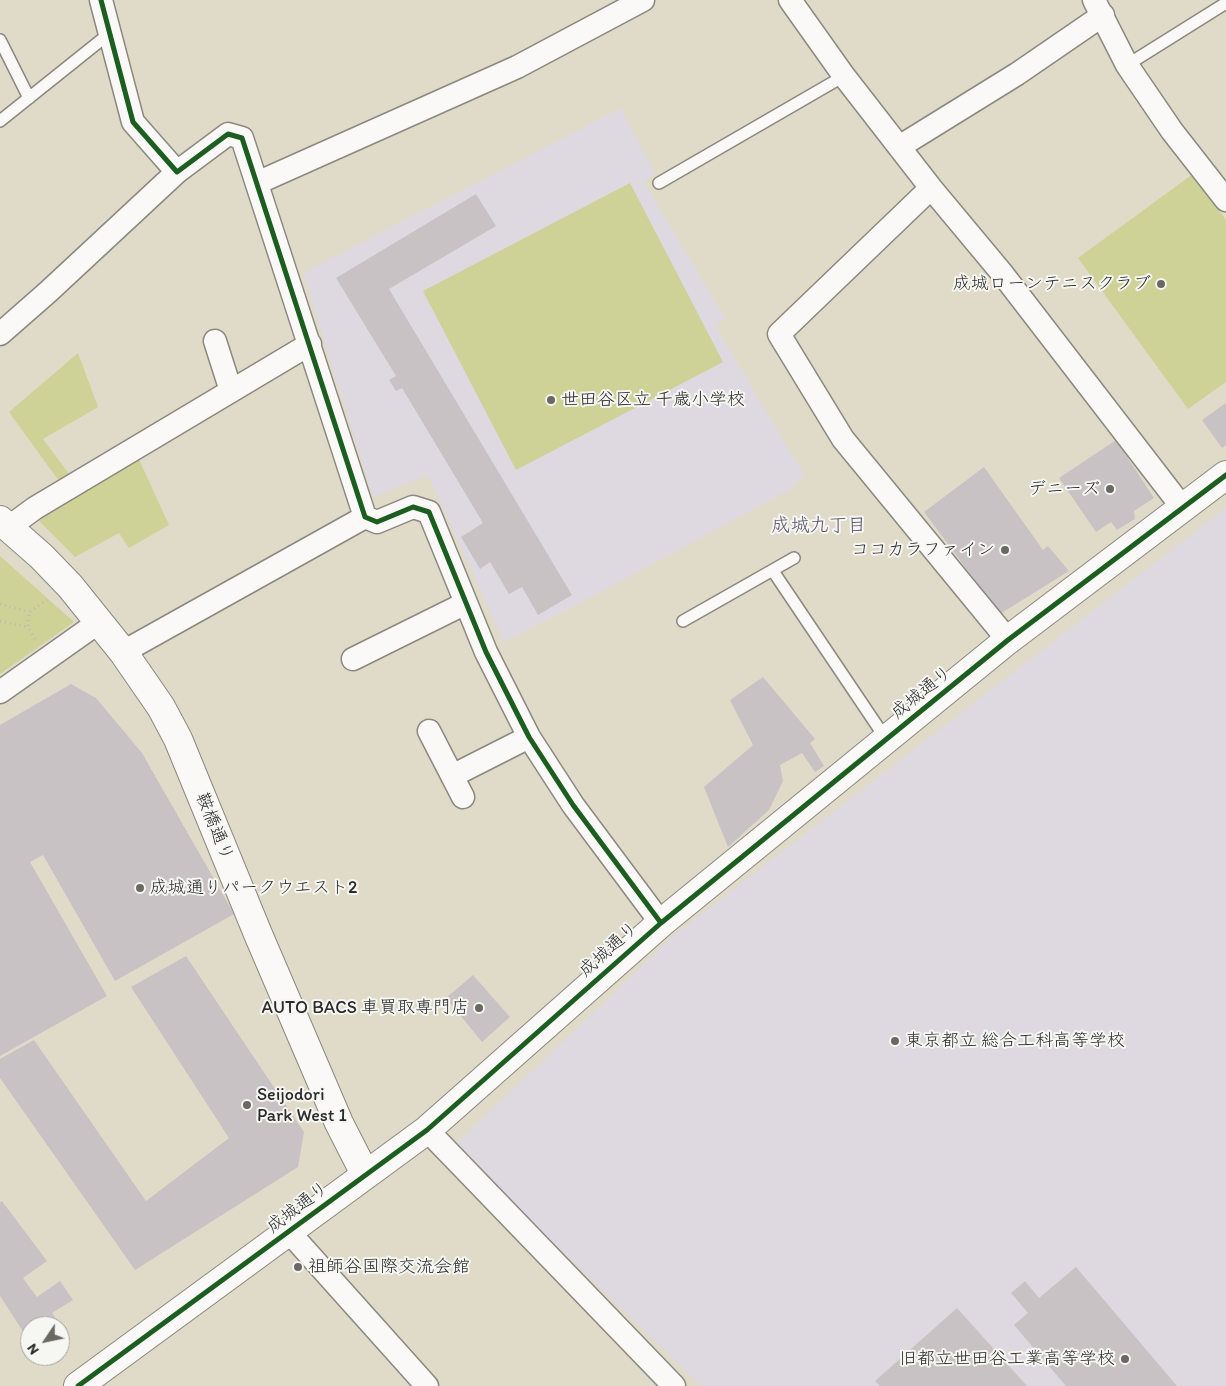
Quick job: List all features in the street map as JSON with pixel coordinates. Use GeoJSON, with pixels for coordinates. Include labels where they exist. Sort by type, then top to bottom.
{"type":"FeatureCollection","features":[{"type":"Feature","properties":{"kind":"street"},"geometry":{"type":"LineString","coordinates":[[101,0],[133,122],[176,172]]}},
{"type":"Feature","properties":{"kind":"street"},"geometry":{"type":"LineString","coordinates":[[257,183],[517,67],[643,0]]}},
{"type":"Feature","properties":{"kind":"street"},"geometry":{"type":"LineString","coordinates":[[790,0],[844,76],[931,188],[1007,280],[1182,507]]}},
{"type":"Feature","properties":{"kind":"street"},"geometry":{"type":"LineString","coordinates":[[899,147],[1017,74],[1098,8],[1127,65],[1172,131],[1226,200]]}},
{"type":"Feature","properties":{"kind":"street"},"geometry":{"type":"LineString","coordinates":[[0,334],[48,292],[176,172],[228,134],[242,138],[365,517],[376,522],[413,507],[429,512],[486,652],[529,737],[573,805],[661,923]]}},
{"type":"Feature","properties":{"kind":"street"},"geometry":{"type":"LineString","coordinates":[[931,188],[779,334],[843,439],[1008,640]]}},
{"type":"Feature","properties":{"kind":"street"},"geometry":{"type":"LineString","coordinates":[[215,341],[232,391]]}},
{"type":"Feature","properties":{"kind":"street"},"geometry":{"type":"LineString","coordinates":[[4,524],[35,508],[310,344]]}},
{"type":"Feature","properties":{"kind":"street","name":"成城通り"},"geometry":{"type":"LineString","coordinates":[[78,1386],[427,1130],[661,923],[1008,640],[1226,475]]}},
{"type":"Feature","properties":{"kind":"street"},"geometry":{"type":"LineString","coordinates":[[123,652],[365,517]]}},
{"type":"Feature","properties":{"kind":"street","name":"鞍橋通り"},"geometry":{"type":"LineString","coordinates":[[4,524],[41,556],[70,586],[123,652],[161,707],[178,740],[339,1123],[365,1174]]}},
{"type":"Feature","properties":{"kind":"street"},"geometry":{"type":"LineString","coordinates":[[353,659],[466,603]]}},
{"type":"Feature","properties":{"kind":"street"},"geometry":{"type":"LineString","coordinates":[[0,692],[99,622]]}},
{"type":"Feature","properties":{"kind":"street"},"geometry":{"type":"LineString","coordinates":[[429,731],[463,797]]}},
{"type":"Feature","properties":{"kind":"street"},"geometry":{"type":"LineString","coordinates":[[452,776],[529,737]]}},
{"type":"Feature","properties":{"kind":"street"},"geometry":{"type":"LineString","coordinates":[[427,1130],[674,1386]]}},
{"type":"Feature","properties":{"kind":"street"},"geometry":{"type":"LineString","coordinates":[[289,1232],[427,1386]]}},
{"type":"Feature","properties":{"kind":"lane"},"geometry":{"type":"LineString","coordinates":[[1127,65],[1226,3]]}},
{"type":"Feature","properties":{"kind":"lane"},"geometry":{"type":"LineString","coordinates":[[0,121],[110,33]]}},
{"type":"Feature","properties":{"kind":"lane"},"geometry":{"type":"LineString","coordinates":[[0,40],[29,98]]}},
{"type":"Feature","properties":{"kind":"lane"},"geometry":{"type":"LineString","coordinates":[[659,183],[844,76]]}},
{"type":"Feature","properties":{"kind":"lane"},"geometry":{"type":"LineString","coordinates":[[683,621],[794,558]]}},
{"type":"Feature","properties":{"kind":"lane"},"geometry":{"type":"LineString","coordinates":[[772,571],[886,739]]}},
{"type":"Feature","properties":{"kind":"path"},"geometry":{"type":"LineString","coordinates":[[0,604],[29,612],[70,586]]}},
{"type":"Feature","properties":{"kind":"path"},"geometry":{"type":"LineString","coordinates":[[29,612],[28,627],[48,658]]}},
{"type":"Feature","properties":{"kind":"path"},"geometry":{"type":"LineString","coordinates":[[0,622],[28,627]]}},
{"type":"Feature","properties":{"kind":"shaded area","name":"世田谷区立 千歳小学校"},"geometry":{"type":"Polygon","coordinates":[[[621,108],[655,174],[644,182],[725,318],[715,325],[804,475],[789,490],[504,642],[428,475],[373,497],[303,273],[621,108]]]}},
{"type":"Feature","properties":{"kind":"shaded area","name":"東京都立 総合工科高等学校"},"geometry":{"type":"Polygon","coordinates":[[[1226,508],[1226,1386],[701,1386],[454,1146],[673,936],[1226,508]]]}},
{"type":"Feature","properties":{"kind":"green space","name":"成城ローンテニスクラブ"},"geometry":{"type":"Polygon","coordinates":[[[1193,174],[1226,220],[1226,382],[1188,409],[1078,258],[1193,174]]]}},
{"type":"Feature","properties":{"kind":"green space"},"geometry":{"type":"Polygon","coordinates":[[[630,183],[723,362],[516,470],[423,291],[630,183]]]}},
{"type":"Feature","properties":{"kind":"green space"},"geometry":{"type":"Polygon","coordinates":[[[78,353],[98,407],[43,439],[69,474],[59,481],[9,412],[78,353]]]}},
{"type":"Feature","properties":{"kind":"green space"},"geometry":{"type":"Polygon","coordinates":[[[136,453],[169,525],[129,548],[119,533],[75,557],[33,515],[136,453]]]}},
{"type":"Feature","properties":{"kind":"green space"},"geometry":{"type":"Polygon","coordinates":[[[0,556],[74,622],[0,674],[0,556]]]}},
{"type":"Feature","properties":{"kind":"building"},"geometry":{"type":"Polygon","coordinates":[[[476,194],[496,226],[389,289],[572,595],[538,615],[522,587],[509,594],[490,562],[480,569],[461,537],[483,523],[402,388],[396,391],[389,380],[396,376],[336,278],[476,194]]]}},
{"type":"Feature","properties":{"kind":"building"},"geometry":{"type":"Polygon","coordinates":[[[1226,403],[1226,445],[1222,448],[1202,420],[1226,403]]]}},
{"type":"Feature","properties":{"kind":"building"},"geometry":{"type":"Polygon","coordinates":[[[1116,440],[1154,498],[1134,511],[1135,519],[1117,530],[1111,522],[1096,532],[1059,478],[1116,440]]]}},
{"type":"Feature","properties":{"kind":"building"},"geometry":{"type":"Polygon","coordinates":[[[984,467],[1043,550],[1048,546],[1069,571],[1000,614],[924,512],[984,467]]]}},
{"type":"Feature","properties":{"kind":"building"},"geometry":{"type":"Polygon","coordinates":[[[763,677],[815,739],[810,743],[824,766],[815,772],[802,753],[780,765],[783,781],[769,810],[728,847],[704,787],[753,745],[730,700],[763,677]]]}},
{"type":"Feature","properties":{"kind":"building","name":"成城通りパークウエスト2"},"geometry":{"type":"Polygon","coordinates":[[[71,684],[96,698],[142,753],[234,914],[115,981],[43,855],[30,862],[107,996],[0,1056],[0,725],[71,684]]]}},
{"type":"Feature","properties":{"kind":"building","name":"Seijodori Park West 1"},"geometry":{"type":"Polygon","coordinates":[[[186,956],[304,1132],[298,1167],[135,1270],[0,1078],[0,1059],[34,1040],[146,1201],[229,1138],[131,987],[186,956]]]}},
{"type":"Feature","properties":{"kind":"building"},"geometry":{"type":"Polygon","coordinates":[[[473,975],[510,1017],[482,1042],[446,998],[473,975]]]}},
{"type":"Feature","properties":{"kind":"building"},"geometry":{"type":"Polygon","coordinates":[[[2,1201],[47,1261],[23,1278],[37,1297],[60,1281],[73,1300],[52,1313],[54,1316],[20,1316],[20,1327],[0,1296],[0,1202],[2,1201]]]}},
{"type":"Feature","properties":{"kind":"building"},"geometry":{"type":"Polygon","coordinates":[[[1076,1267],[1177,1386],[1066,1386],[1014,1325],[1028,1313],[1011,1293],[1025,1281],[1039,1298],[1076,1267]]]}},
{"type":"Feature","properties":{"kind":"building"},"geometry":{"type":"Polygon","coordinates":[[[957,1308],[1027,1386],[880,1386],[875,1381],[957,1308]]]}},
{"type":"Feature","properties":{"kind":"cycle path"},"geometry":{"type":"LineString","coordinates":[[101,0],[133,122],[177,172],[228,134],[242,138],[365,517],[377,522],[413,507],[429,512],[486,652],[529,737],[573,805],[661,923]]}},
{"type":"Feature","properties":{"kind":"cycle path"},"geometry":{"type":"LineString","coordinates":[[78,1386],[427,1130],[661,923],[1008,640],[1226,475]]}},
{"type":"Feature","properties":{"kind":"place","name":"成城ローンテニスクラブ"},"geometry":{"type":"Point","coordinates":[1161,284]}},
{"type":"Feature","properties":{"kind":"place","name":"世田谷区立 千歳小学校"},"geometry":{"type":"Point","coordinates":[551,400]}},
{"type":"Feature","properties":{"kind":"place","name":"デニーズ"},"geometry":{"type":"Point","coordinates":[1110,489]}},
{"type":"Feature","properties":{"kind":"place","name":"ココカラファイン"},"geometry":{"type":"Point","coordinates":[1005,550]}},
{"type":"Feature","properties":{"kind":"place","name":"成城通りパークウエスト2"},"geometry":{"type":"Point","coordinates":[140,888]}},
{"type":"Feature","properties":{"kind":"place","name":"AUTO BACS 車買取専門店"},"geometry":{"type":"Point","coordinates":[479,1008]}},
{"type":"Feature","properties":{"kind":"place","name":"東京都立 総合工科高等学校"},"geometry":{"type":"Point","coordinates":[895,1041]}},
{"type":"Feature","properties":{"kind":"place","name":"Seijodori Park West 1"},"geometry":{"type":"Point","coordinates":[247,1105]}},
{"type":"Feature","properties":{"kind":"place","name":"祖師谷国際交流会館"},"geometry":{"type":"Point","coordinates":[298,1267]}},
{"type":"Feature","properties":{"kind":"place","name":"旧都立世田谷工業高等学校"},"geometry":{"type":"Point","coordinates":[1125,1359]}},
{"type":"Feature","properties":{"kind":"district","name":"成城九丁目"},"geometry":{"type":"Point","coordinates":[819,526]}}]}
